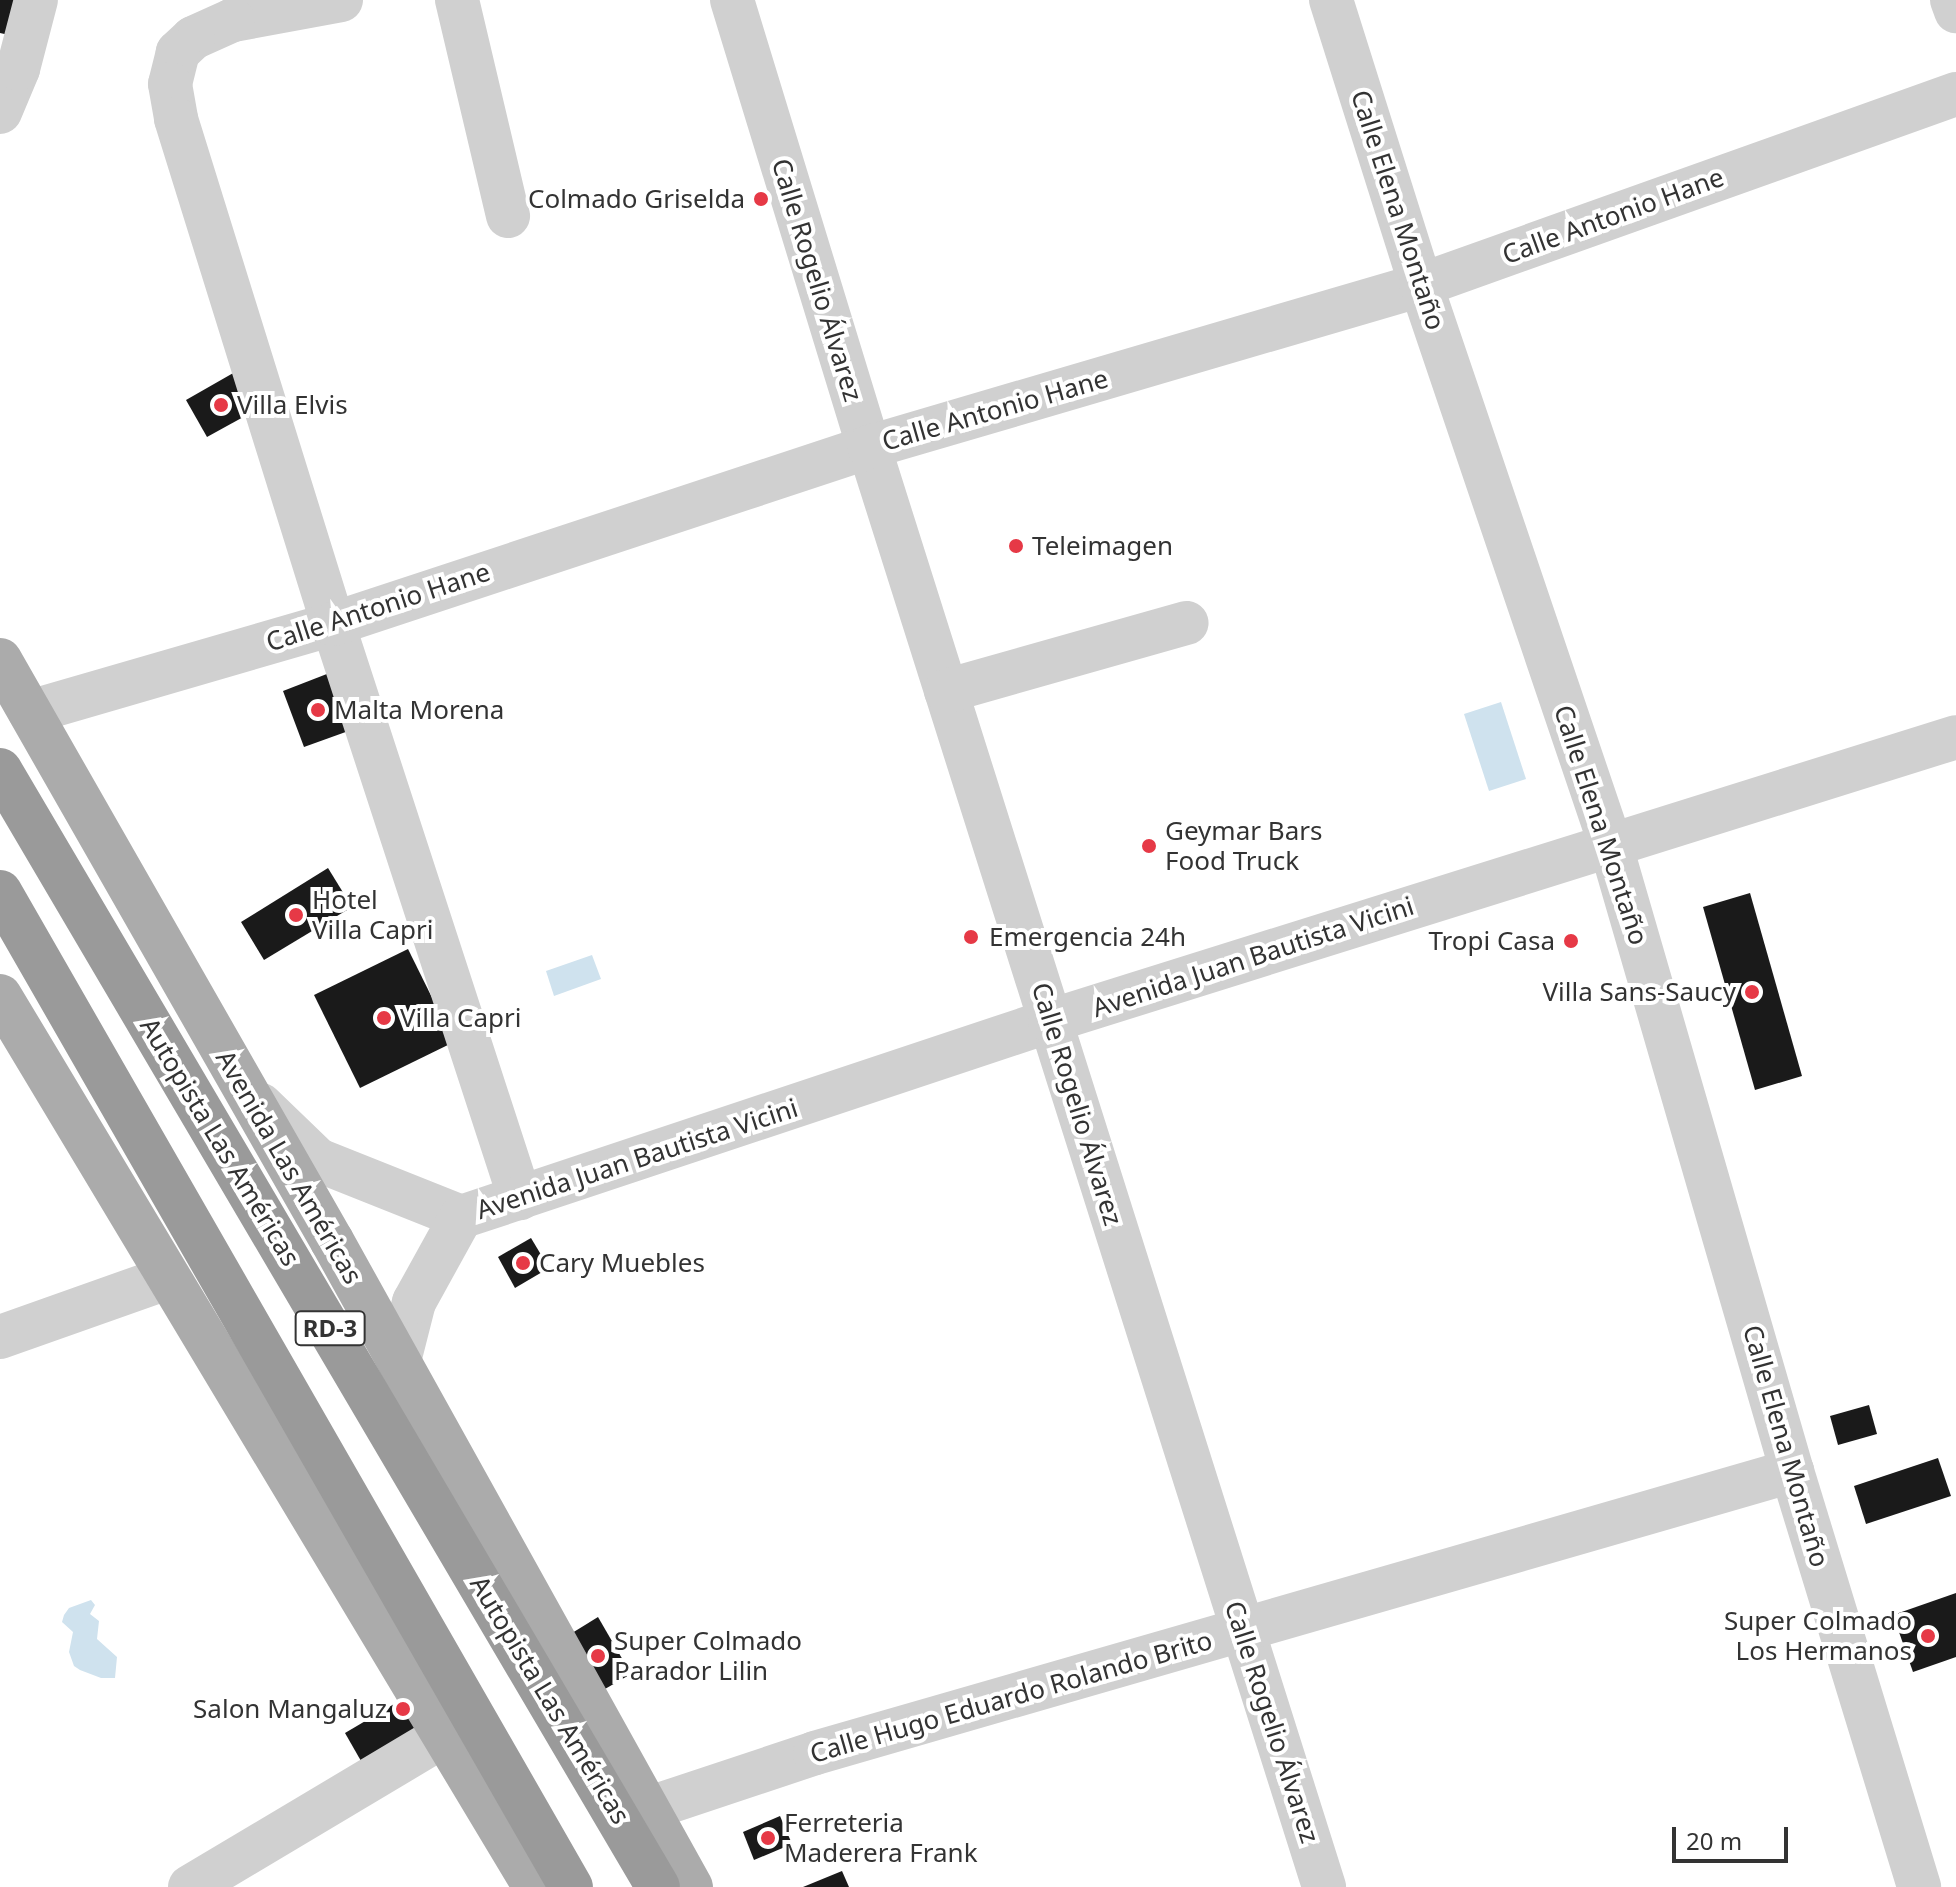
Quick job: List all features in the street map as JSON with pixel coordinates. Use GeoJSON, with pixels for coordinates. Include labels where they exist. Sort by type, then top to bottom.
{"type":"FeatureCollection","features":[{"type":"Feature","properties":{"kind":"highway","name":"Autopista Las Américas"},"geometry":{"type":"LineString","coordinates":[[0,770],[658,1887]]}},
{"type":"Feature","properties":{"kind":"highway","name":"RD-3"},"geometry":{"type":"LineString","coordinates":[[0,892],[571,1887]]}},
{"type":"Feature","properties":{"kind":"main road","name":"Avenida Las Américas"},"geometry":{"type":"LineString","coordinates":[[0,660],[399,1361],[691,1887]]}},
{"type":"Feature","properties":{"kind":"main road"},"geometry":{"type":"LineString","coordinates":[[0,996],[535,1887]]}},
{"type":"Feature","properties":{"kind":"street"},"geometry":{"type":"LineString","coordinates":[[0,112],[18,69],[36,0]]}},
{"type":"Feature","properties":{"kind":"street"},"geometry":{"type":"LineString","coordinates":[[457,0],[508,216]]}},
{"type":"Feature","properties":{"kind":"street","name":"Calle Rogelio Álvarez"},"geometry":{"type":"LineString","coordinates":[[732,0],[869,447],[1324,1887]]}},
{"type":"Feature","properties":{"kind":"street","name":"Calle Elena Montaño"},"geometry":{"type":"LineString","coordinates":[[1331,0],[1421,285],[1610,843],[1792,1471],[1919,1887]]}},
{"type":"Feature","properties":{"kind":"street"},"geometry":{"type":"LineString","coordinates":[[1952,0],[1956,11]]}},
{"type":"Feature","properties":{"kind":"street"},"geometry":{"type":"LineString","coordinates":[[323,2],[233,20],[193,38],[178,52],[170,84],[176,119],[333,624],[520,1198]]}},
{"type":"Feature","properties":{"kind":"street","name":"Calle Antonio Hane"},"geometry":{"type":"LineString","coordinates":[[30,712],[333,624],[869,447],[1421,285],[1956,94]]}},
{"type":"Feature","properties":{"kind":"street"},"geometry":{"type":"LineString","coordinates":[[946,691],[1187,623]]}},
{"type":"Feature","properties":{"kind":"street","name":"Avenida Juan Bautista Vicini"},"geometry":{"type":"LineString","coordinates":[[461,1217],[1050,1021],[1956,737]]}},
{"type":"Feature","properties":{"kind":"street"},"geometry":{"type":"LineString","coordinates":[[245,1089],[318,1160],[461,1217],[414,1302],[399,1361]]}},
{"type":"Feature","properties":{"kind":"street"},"geometry":{"type":"LineString","coordinates":[[0,1337],[167,1278]]}},
{"type":"Feature","properties":{"kind":"street","name":"Calle Hugo Eduardo Rolando Brito"},"geometry":{"type":"LineString","coordinates":[[647,1809],[815,1753],[1792,1471]]}},
{"type":"Feature","properties":{"kind":"street"},"geometry":{"type":"LineString","coordinates":[[190,1887],[443,1736]]}},
{"type":"Feature","properties":{"kind":"water"},"geometry":{"type":"Polygon","coordinates":[[[1501,702],[1526,779],[1489,791],[1464,714],[1501,702]]]}},
{"type":"Feature","properties":{"kind":"water"},"geometry":{"type":"Polygon","coordinates":[[[592,955],[601,979],[554,996],[546,971],[592,955]]]}},
{"type":"Feature","properties":{"kind":"water"},"geometry":{"type":"Polygon","coordinates":[[[91,1600],[95,1605],[90,1614],[99,1621],[97,1639],[117,1657],[115,1678],[101,1678],[80,1670],[74,1666],[69,1652],[73,1632],[62,1622],[64,1615],[69,1608],[91,1600]]]}},
{"type":"Feature","properties":{"kind":"building"},"geometry":{"type":"Polygon","coordinates":[[[0,0],[16,0],[9,35],[0,33],[0,0]]]}},
{"type":"Feature","properties":{"kind":"building","name":"Villa Elvis"},"geometry":{"type":"Polygon","coordinates":[[[235,372],[256,410],[207,437],[186,400],[235,372]]]}},
{"type":"Feature","properties":{"kind":"building","name":"Malta Morena"},"geometry":{"type":"Polygon","coordinates":[[[332,672],[354,729],[304,747],[283,691],[332,672]]]}},
{"type":"Feature","properties":{"kind":"building","name":"Hotel Villa Capri"},"geometry":{"type":"Polygon","coordinates":[[[328,868],[352,907],[264,960],[241,922],[328,868]]]}},
{"type":"Feature","properties":{"kind":"building","name":"Villa Sans-Saucy"},"geometry":{"type":"Polygon","coordinates":[[[1750,893],[1802,1076],[1755,1090],[1703,907],[1750,893]]]}},
{"type":"Feature","properties":{"kind":"building","name":"Villa Capri"},"geometry":{"type":"Polygon","coordinates":[[[408,949],[454,1042],[360,1088],[314,995],[408,949]]]}},
{"type":"Feature","properties":{"kind":"building","name":"Cary Muebles"},"geometry":{"type":"Polygon","coordinates":[[[531,1238],[549,1268],[515,1288],[498,1257],[531,1238]]]}},
{"type":"Feature","properties":{"kind":"building"},"geometry":{"type":"Polygon","coordinates":[[[1869,1405],[1877,1434],[1838,1445],[1830,1416],[1869,1405]]]}},
{"type":"Feature","properties":{"kind":"building"},"geometry":{"type":"Polygon","coordinates":[[[1938,1458],[1951,1496],[1866,1524],[1854,1486],[1938,1458]]]}},
{"type":"Feature","properties":{"kind":"building","name":"Super Colmado Los Hermanos"},"geometry":{"type":"Polygon","coordinates":[[[1956,1593],[1956,1657],[1913,1672],[1893,1615],[1956,1593]]]}},
{"type":"Feature","properties":{"kind":"building","name":"Super Colmado Parador Lilin"},"geometry":{"type":"Polygon","coordinates":[[[598,1617],[631,1674],[598,1693],[564,1638],[598,1617]]]}},
{"type":"Feature","properties":{"kind":"building"},"geometry":{"type":"Polygon","coordinates":[[[406,1697],[426,1732],[365,1768],[345,1733],[406,1697]]]}},
{"type":"Feature","properties":{"kind":"building","name":"Ferreteria Maderera Frank"},"geometry":{"type":"Polygon","coordinates":[[[780,1816],[792,1844],[754,1860],[743,1832],[780,1816]]]}},
{"type":"Feature","properties":{"kind":"building"},"geometry":{"type":"Polygon","coordinates":[[[842,1871],[849,1887],[803,1887],[842,1871]]]}},
{"type":"Feature","properties":{"kind":"place","name":"Colmado Griselda"},"geometry":{"type":"Point","coordinates":[761,199]}},
{"type":"Feature","properties":{"kind":"place","name":"Villa Elvis"},"geometry":{"type":"Point","coordinates":[221,405]}},
{"type":"Feature","properties":{"kind":"place","name":"Teleimagen"},"geometry":{"type":"Point","coordinates":[1016,546]}},
{"type":"Feature","properties":{"kind":"place","name":"Malta Morena"},"geometry":{"type":"Point","coordinates":[318,710]}},
{"type":"Feature","properties":{"kind":"place","name":"Geymar Bars Food Truck"},"geometry":{"type":"Point","coordinates":[1149,846]}},
{"type":"Feature","properties":{"kind":"place","name":"Hotel Villa Capri"},"geometry":{"type":"Point","coordinates":[296,915]}},
{"type":"Feature","properties":{"kind":"place","name":"Emergencia 24h"},"geometry":{"type":"Point","coordinates":[971,937]}},
{"type":"Feature","properties":{"kind":"place","name":"Tropi Casa"},"geometry":{"type":"Point","coordinates":[1571,941]}},
{"type":"Feature","properties":{"kind":"place","name":"Villa Sans-Saucy"},"geometry":{"type":"Point","coordinates":[1752,992]}},
{"type":"Feature","properties":{"kind":"place","name":"Villa Capri"},"geometry":{"type":"Point","coordinates":[384,1018]}},
{"type":"Feature","properties":{"kind":"place","name":"Cary Muebles"},"geometry":{"type":"Point","coordinates":[523,1263]}},
{"type":"Feature","properties":{"kind":"place","name":"Super Colmado Los Hermanos"},"geometry":{"type":"Point","coordinates":[1928,1636]}},
{"type":"Feature","properties":{"kind":"place","name":"Super Colmado Parador Lilin"},"geometry":{"type":"Point","coordinates":[598,1656]}},
{"type":"Feature","properties":{"kind":"place","name":"Salon Mangaluz"},"geometry":{"type":"Point","coordinates":[403,1709]}},
{"type":"Feature","properties":{"kind":"place","name":"Ferreteria Maderera Frank"},"geometry":{"type":"Point","coordinates":[768,1838]}}]}
